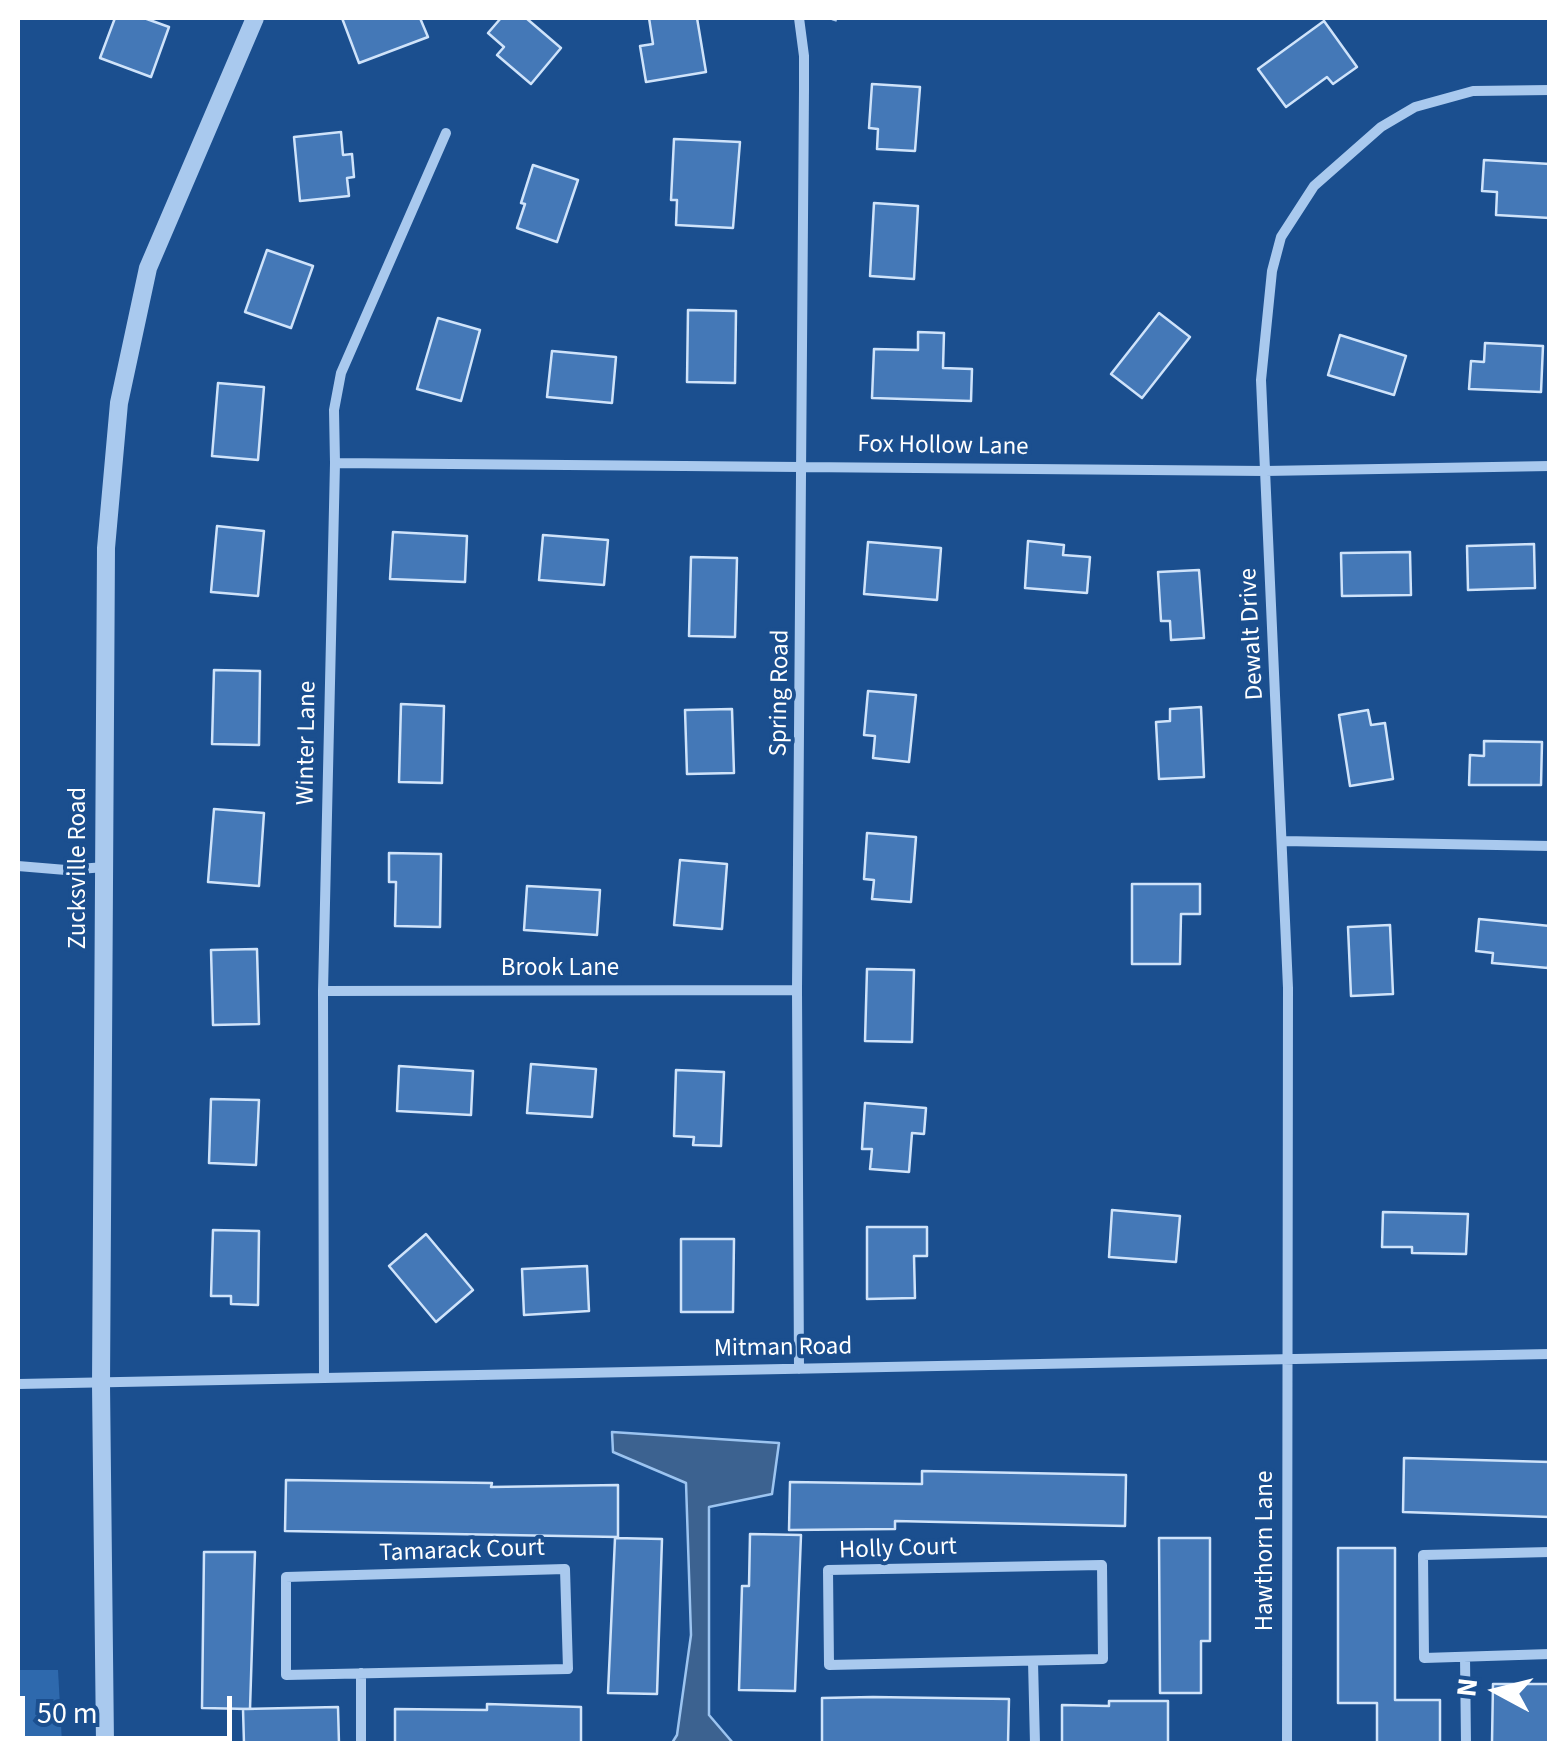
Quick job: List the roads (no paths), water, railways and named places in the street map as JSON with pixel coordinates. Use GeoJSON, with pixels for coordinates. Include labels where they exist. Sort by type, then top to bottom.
{"type":"FeatureCollection","features":[{"type":"Feature","properties":{"kind":"street","name":"Zucksville Road"},"geometry":{"type":"LineString","coordinates":[[105,1744],[101,1384],[106,548],[119,403],[148,268],[255,18]]}},
{"type":"Feature","properties":{"kind":"street","name":"Spring Road"},"geometry":{"type":"LineString","coordinates":[[798,18],[804,73],[804,468],[797,990],[799,1369]]}},
{"type":"Feature","properties":{"kind":"street","name":"Dewalt Drive"},"geometry":{"type":"LineString","coordinates":[[1287,1358],[1288,988],[1262,380],[1272,271],[1282,237],[1314,186],[1352,149],[1415,107],[1473,91],[1550,90]]}},
{"type":"Feature","properties":{"kind":"street","name":"Winter Lane"},"geometry":{"type":"LineString","coordinates":[[324,1377],[324,991],[334,410],[341,373],[446,133]]}},
{"type":"Feature","properties":{"kind":"street","name":"Fox Hollow Lane"},"geometry":{"type":"LineString","coordinates":[[336,463],[1264,471],[1550,466]]}},
{"type":"Feature","properties":{"kind":"street"},"geometry":{"type":"LineString","coordinates":[[1282,840],[1550,846]]}},
{"type":"Feature","properties":{"kind":"street"},"geometry":{"type":"LineString","coordinates":[[18,866],[66,870],[105,867]]}},
{"type":"Feature","properties":{"kind":"street","name":"Brook Lane"},"geometry":{"type":"LineString","coordinates":[[324,991],[797,990]]}},
{"type":"Feature","properties":{"kind":"street","name":"Mitman Road"},"geometry":{"type":"LineString","coordinates":[[18,1384],[1550,1354]]}},
{"type":"Feature","properties":{"kind":"street","name":"Hawthorn Lane"},"geometry":{"type":"LineString","coordinates":[[1287,1358],[1287,1744]]}},
{"type":"Feature","properties":{"kind":"street"},"geometry":{"type":"LineString","coordinates":[[1550,1552],[1423,1555],[1424,1658],[1550,1654]]}},
{"type":"Feature","properties":{"kind":"street","name":"Holly Court"},"geometry":{"type":"LineString","coordinates":[[1102,1565],[1103,1659],[1033,1662],[828,1665],[828,1570],[1102,1565]]}},
{"type":"Feature","properties":{"kind":"street","name":"Tamarack Court"},"geometry":{"type":"LineString","coordinates":[[565,1569],[568,1669],[361,1673],[286,1675],[286,1577],[565,1569]]}},
{"type":"Feature","properties":{"kind":"street"},"geometry":{"type":"LineString","coordinates":[[1464,1657],[1466,1744]]}},
{"type":"Feature","properties":{"kind":"street"},"geometry":{"type":"LineString","coordinates":[[1033,1662],[1035,1744]]}},
{"type":"Feature","properties":{"kind":"street"},"geometry":{"type":"LineString","coordinates":[[361,1673],[361,1744]]}}]}
